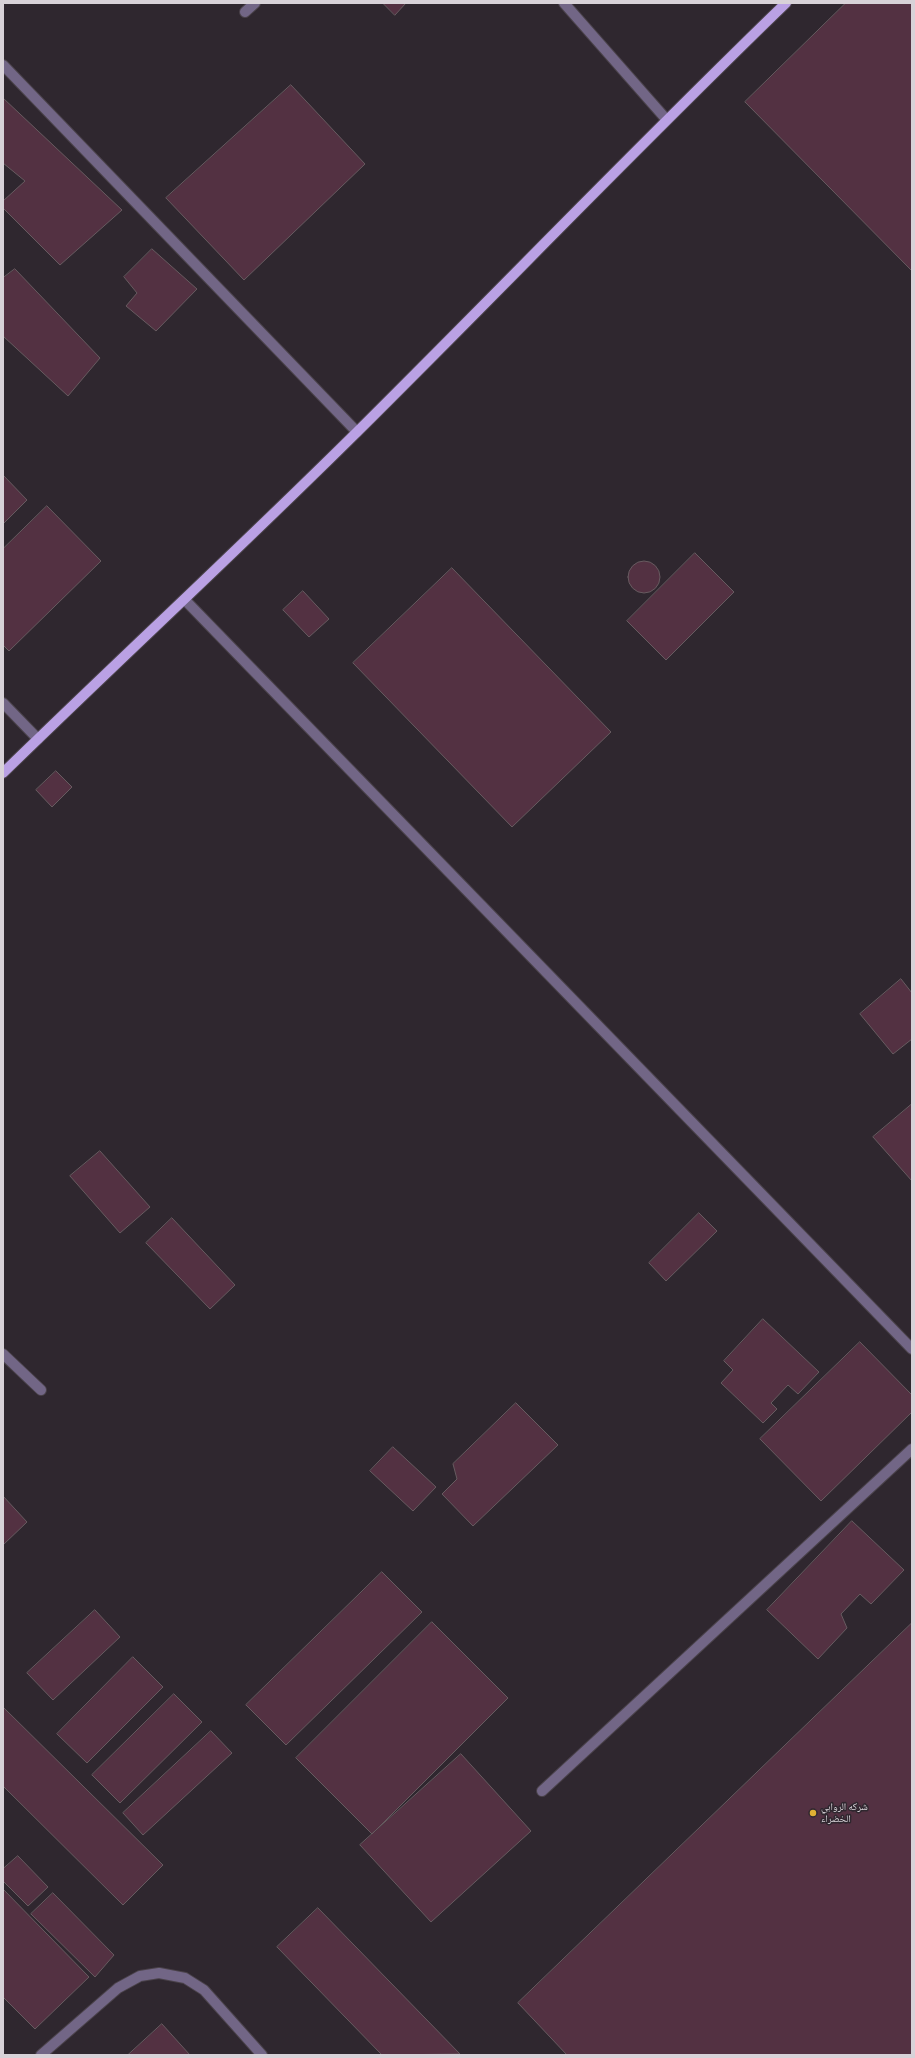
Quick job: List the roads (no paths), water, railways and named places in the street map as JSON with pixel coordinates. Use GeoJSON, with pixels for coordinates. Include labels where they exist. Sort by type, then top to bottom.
{"type":"FeatureCollection","features":[{"type":"Feature","properties":{"kind":"main road"},"geometry":{"type":"LineString","coordinates":[[3,773],[185,600],[357,432],[666,118],[786,3]]}},
{"type":"Feature","properties":{"kind":"street"},"geometry":{"type":"LineString","coordinates":[[245,12],[255,3]]}},
{"type":"Feature","properties":{"kind":"street"},"geometry":{"type":"LineString","coordinates":[[564,3],[666,118]]}},
{"type":"Feature","properties":{"kind":"street"},"geometry":{"type":"LineString","coordinates":[[3,65],[357,432]]}},
{"type":"Feature","properties":{"kind":"street"},"geometry":{"type":"LineString","coordinates":[[185,600],[912,1349]]}},
{"type":"Feature","properties":{"kind":"street"},"geometry":{"type":"LineString","coordinates":[[3,703],[38,739]]}},
{"type":"Feature","properties":{"kind":"street"},"geometry":{"type":"LineString","coordinates":[[3,1354],[41,1390]]}},
{"type":"Feature","properties":{"kind":"street"},"geometry":{"type":"LineString","coordinates":[[542,1791],[912,1449]]}},
{"type":"Feature","properties":{"kind":"street"},"geometry":{"type":"LineString","coordinates":[[41,2055],[118,1988],[140,1976],[159,1973],[185,1978],[204,1990],[262,2055]]}},
{"type":"Feature","properties":{"kind":"place","name":"شركه الروابي الخضراء"},"geometry":{"type":"Point","coordinates":[813,1813]}}]}
